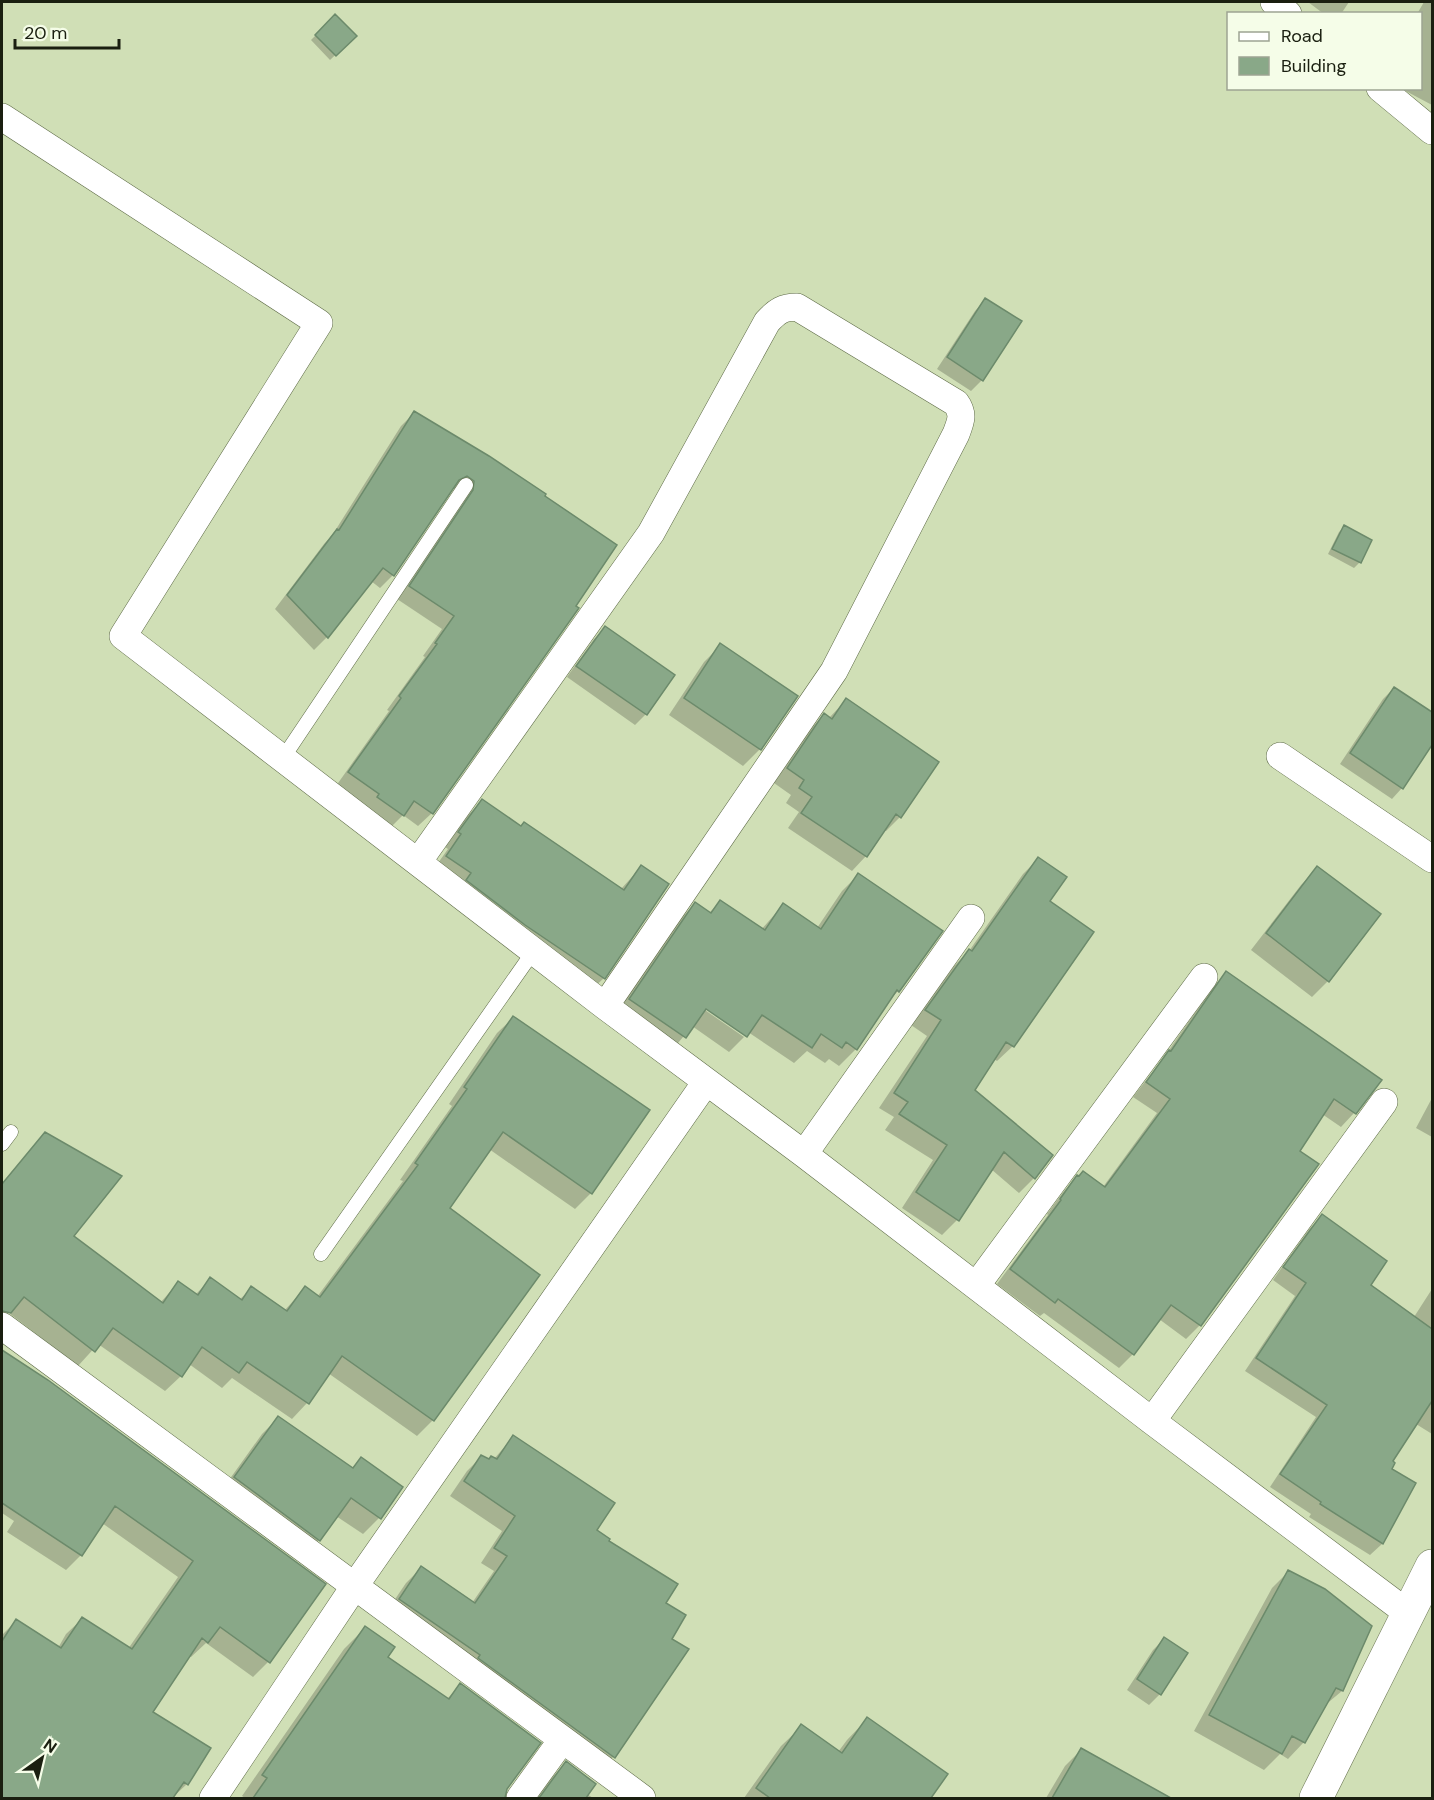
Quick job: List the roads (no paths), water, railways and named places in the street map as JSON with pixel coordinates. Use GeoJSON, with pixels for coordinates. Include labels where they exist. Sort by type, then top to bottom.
{"type":"FeatureCollection","features":[{"type":"Feature","properties":{"kind":"street"},"geometry":{"type":"LineString","coordinates":[[1274,2],[1286,12]]}},
{"type":"Feature","properties":{"kind":"street"},"geometry":{"type":"LineString","coordinates":[[1382,90],[1432,131]]}},
{"type":"Feature","properties":{"kind":"street"},"geometry":{"type":"LineString","coordinates":[[2,117],[319,323],[123,636],[604,1006],[804,1154],[1152,1421],[1409,1614]]}},
{"type":"Feature","properties":{"kind":"street"},"geometry":{"type":"LineString","coordinates":[[418,862],[651,533],[767,322],[778,310],[797,307],[956,403],[961,410],[962,417],[956,434],[834,671],[604,1006]]}},
{"type":"Feature","properties":{"kind":"street"},"geometry":{"type":"LineString","coordinates":[[1280,756],[1432,859]]}},
{"type":"Feature","properties":{"kind":"street"},"geometry":{"type":"LineString","coordinates":[[804,1154],[971,918]]}},
{"type":"Feature","properties":{"kind":"street"},"geometry":{"type":"LineString","coordinates":[[976,1286],[1204,977]]}},
{"type":"Feature","properties":{"kind":"street"},"geometry":{"type":"LineString","coordinates":[[213,1798],[354,1587],[706,1082]]}},
{"type":"Feature","properties":{"kind":"street"},"geometry":{"type":"LineString","coordinates":[[1152,1421],[1384,1102]]}},
{"type":"Feature","properties":{"kind":"street"},"geometry":{"type":"LineString","coordinates":[[2,1326],[642,1798]]}},
{"type":"Feature","properties":{"kind":"street"},"geometry":{"type":"LineString","coordinates":[[1316,1798],[1432,1566]]}},
{"type":"Feature","properties":{"kind":"street"},"geometry":{"type":"LineString","coordinates":[[520,1798],[562,1740]]}},
{"type":"Feature","properties":{"kind":"lane"},"geometry":{"type":"LineString","coordinates":[[283,758],[466,485]]}},
{"type":"Feature","properties":{"kind":"lane"},"geometry":{"type":"LineString","coordinates":[[321,1254],[533,952]]}},
{"type":"Feature","properties":{"kind":"lane"},"geometry":{"type":"LineString","coordinates":[[2,1144],[11,1131]]}}]}
